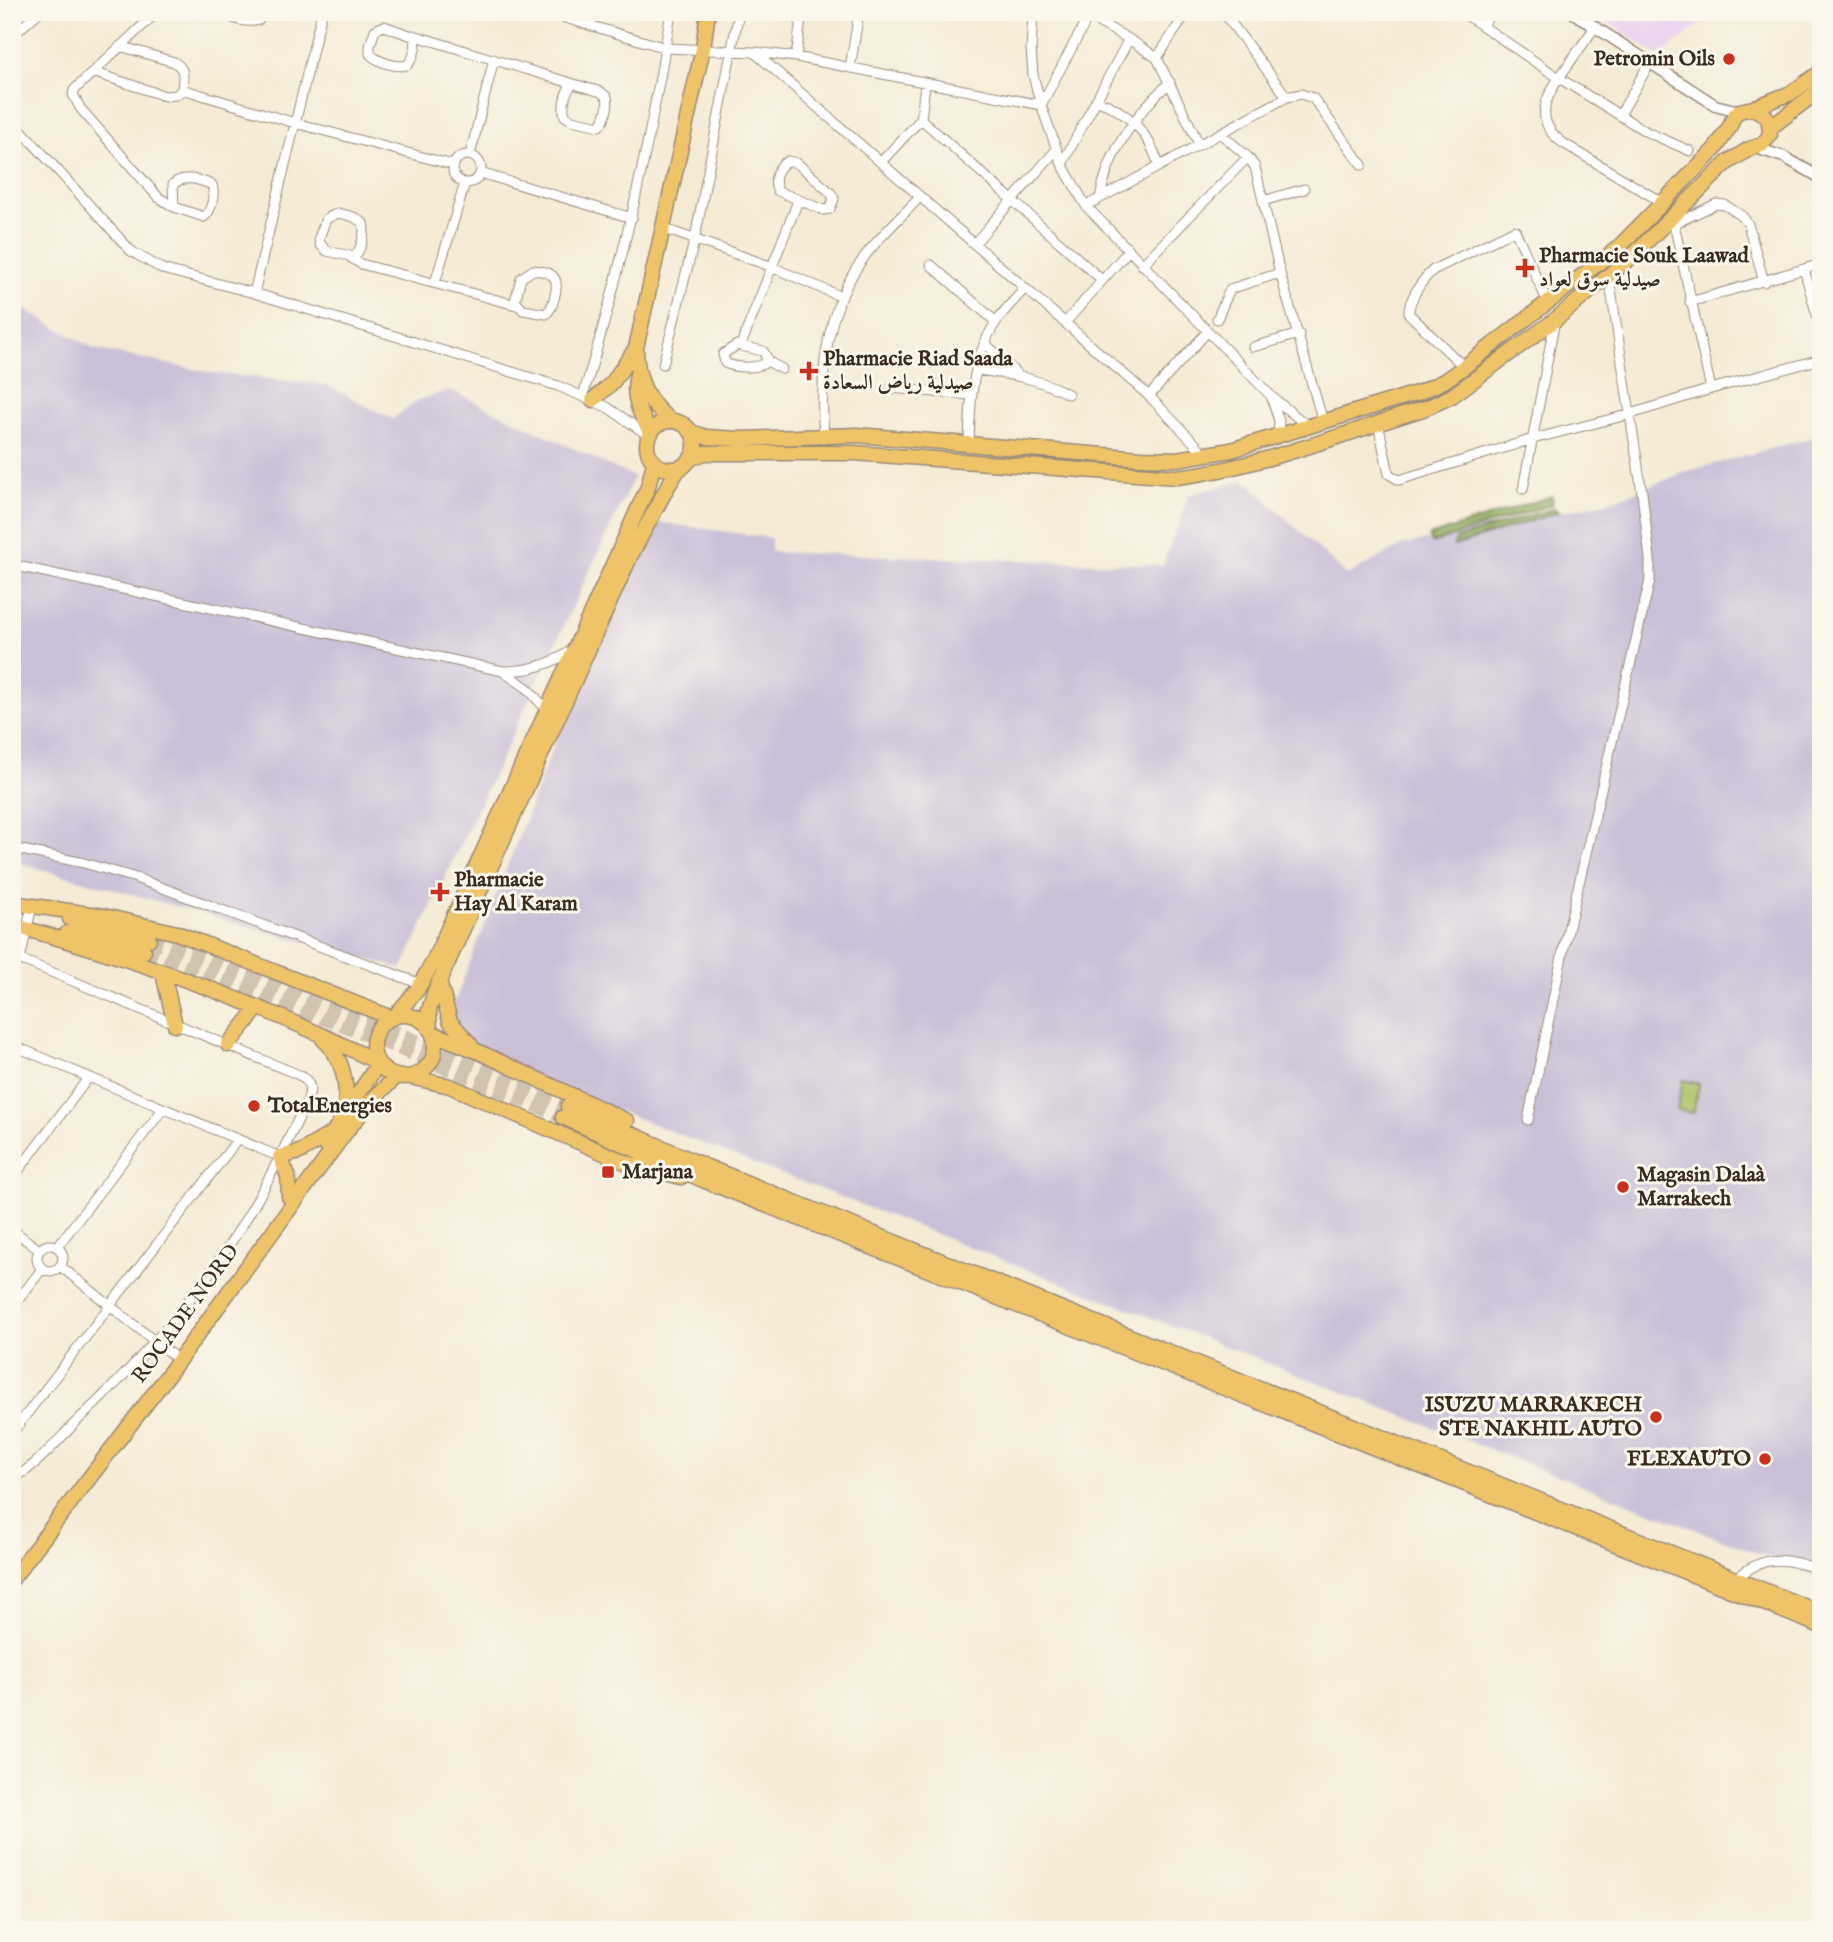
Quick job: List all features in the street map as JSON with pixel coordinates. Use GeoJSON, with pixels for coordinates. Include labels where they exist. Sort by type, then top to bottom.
{"type":"FeatureCollection","features":[{"type":"Feature","properties":{"kind":"main road"},"geometry":{"type":"LineString","coordinates":[[377,1063],[372,1050],[374,1035],[421,984],[648,487],[654,462],[648,448],[650,435],[636,404],[636,348],[703,48],[708,12]]}},
{"type":"Feature","properties":{"kind":"main road"},"geometry":{"type":"LineString","coordinates":[[691,432],[706,437],[740,439],[857,435],[1157,459],[1207,456],[1420,392],[1444,381],[1464,367],[1604,260],[1663,204],[1715,149],[1730,126],[1746,110],[1791,93],[1821,72]]}},
{"type":"Feature","properties":{"kind":"main road"},"geometry":{"type":"LineString","coordinates":[[654,462],[671,469],[704,453],[855,453],[1177,477],[1242,466],[1426,408],[1452,396],[1609,277],[1673,221],[1727,163],[1766,141],[1770,131],[1821,89]]}},
{"type":"Feature","properties":{"kind":"main road"},"geometry":{"type":"LineString","coordinates":[[1746,110],[1765,115],[1770,131]]}},
{"type":"Feature","properties":{"kind":"main road"},"geometry":{"type":"LineString","coordinates":[[1730,126],[1730,134],[1737,145],[1753,149]]}},
{"type":"Feature","properties":{"kind":"main road"},"geometry":{"type":"LineString","coordinates":[[588,398],[612,383],[636,348]]}},
{"type":"Feature","properties":{"kind":"main road"},"geometry":{"type":"LineString","coordinates":[[403,1077],[424,1070],[432,1058],[435,1044],[429,1010],[439,981],[630,557],[668,486],[678,470],[688,462],[695,446],[686,426],[672,421],[656,408],[638,372]]}},
{"type":"Feature","properties":{"kind":"main road"},"geometry":{"type":"LineString","coordinates":[[650,435],[659,425],[672,421]]}},
{"type":"Feature","properties":{"kind":"main road"},"geometry":{"type":"LineString","coordinates":[[12,903],[104,916],[177,933],[393,1017],[411,1016],[422,1021],[431,1031],[649,1132],[705,1173],[1821,1613]]}},
{"type":"Feature","properties":{"kind":"main road"},"geometry":{"type":"LineString","coordinates":[[27,929],[147,945],[32,906]]}},
{"type":"Feature","properties":{"kind":"main road"},"geometry":{"type":"LineString","coordinates":[[12,925],[163,973],[257,1009],[319,1035],[403,1077],[450,1086],[627,1164],[657,1172],[705,1173]]}},
{"type":"Feature","properties":{"kind":"main road"},"geometry":{"type":"LineString","coordinates":[[163,973],[175,1025]]}},
{"type":"Feature","properties":{"kind":"main road"},"geometry":{"type":"LineString","coordinates":[[439,981],[450,1021],[477,1051]]}},
{"type":"Feature","properties":{"kind":"main road"},"geometry":{"type":"LineString","coordinates":[[228,1045],[257,1009]]}},
{"type":"Feature","properties":{"kind":"main road"},"geometry":{"type":"LineString","coordinates":[[319,1035],[333,1051],[342,1069],[346,1091],[345,1113]]}},
{"type":"Feature","properties":{"kind":"main road","name":"ROCADE NORD"},"geometry":{"type":"LineString","coordinates":[[12,1563],[289,1197],[377,1063]]}},
{"type":"Feature","properties":{"kind":"main road","name":"ROCADE NORD"},"geometry":{"type":"LineString","coordinates":[[12,1579],[162,1383],[348,1129],[375,1097],[403,1077]]}},
{"type":"Feature","properties":{"kind":"main road"},"geometry":{"type":"LineString","coordinates":[[566,1111],[705,1173],[1821,1626]]}},
{"type":"Feature","properties":{"kind":"main road"},"geometry":{"type":"LineString","coordinates":[[289,1197],[288,1176],[280,1157],[300,1152],[333,1132]]}},
{"type":"Feature","properties":{"kind":"street"},"geometry":{"type":"LineString","coordinates":[[12,31],[19,30],[39,12]]}},
{"type":"Feature","properties":{"kind":"street"},"geometry":{"type":"LineString","coordinates":[[157,12],[74,90],[75,100],[158,197],[173,207],[204,217],[210,211],[214,189],[212,185],[179,179],[173,184],[173,207]]}},
{"type":"Feature","properties":{"kind":"street"},"geometry":{"type":"LineString","coordinates":[[223,12],[228,17],[253,22],[260,20],[262,12]]}},
{"type":"Feature","properties":{"kind":"street"},"geometry":{"type":"LineString","coordinates":[[254,293],[321,12]]}},
{"type":"Feature","properties":{"kind":"street"},"geometry":{"type":"LineString","coordinates":[[545,12],[666,48],[733,50],[796,57],[1041,106]]}},
{"type":"Feature","properties":{"kind":"street"},"geometry":{"type":"LineString","coordinates":[[588,398],[632,218],[671,12]]}},
{"type":"Feature","properties":{"kind":"street"},"geometry":{"type":"LineString","coordinates":[[663,364],[695,238],[739,12]]}},
{"type":"Feature","properties":{"kind":"street"},"geometry":{"type":"LineString","coordinates":[[796,57],[802,12]]}},
{"type":"Feature","properties":{"kind":"street"},"geometry":{"type":"LineString","coordinates":[[849,68],[859,12]]}},
{"type":"Feature","properties":{"kind":"street"},"geometry":{"type":"LineString","coordinates":[[1033,12],[1033,75],[1041,106],[1062,164],[1086,206],[1272,397],[1316,424]]}},
{"type":"Feature","properties":{"kind":"street"},"geometry":{"type":"LineString","coordinates":[[1157,58],[1187,12]]}},
{"type":"Feature","properties":{"kind":"street"},"geometry":{"type":"LineString","coordinates":[[1223,12],[1287,97]]}},
{"type":"Feature","properties":{"kind":"street"},"geometry":{"type":"LineString","coordinates":[[1462,12],[1559,78],[1660,139],[1690,151]]}},
{"type":"Feature","properties":{"kind":"street"},"geometry":{"type":"LineString","coordinates":[[1483,26],[1491,12]]}},
{"type":"Feature","properties":{"kind":"street"},"geometry":{"type":"LineString","coordinates":[[1572,12],[1715,105],[1730,126]]}},
{"type":"Feature","properties":{"kind":"street"},"geometry":{"type":"LineString","coordinates":[[1041,106],[1086,14],[1157,58],[1199,144]]}},
{"type":"Feature","properties":{"kind":"street"},"geometry":{"type":"LineString","coordinates":[[412,35],[416,43],[407,65],[398,66],[376,60],[370,54],[374,32],[379,26],[412,35],[494,59],[601,92],[607,97],[608,104],[603,122],[598,126],[565,116],[563,108],[568,92],[575,84]]}},
{"type":"Feature","properties":{"kind":"street"},"geometry":{"type":"LineString","coordinates":[[1595,27],[1550,92],[1545,108],[1550,132],[1563,143],[1663,204]]}},
{"type":"Feature","properties":{"kind":"street"},"geometry":{"type":"LineString","coordinates":[[1062,164],[1129,39]]}},
{"type":"Feature","properties":{"kind":"street"},"geometry":{"type":"LineString","coordinates":[[93,72],[165,96],[177,95],[182,89],[184,74],[180,66],[120,46]]}},
{"type":"Feature","properties":{"kind":"street"},"geometry":{"type":"LineString","coordinates":[[754,52],[1149,396],[1207,456]]}},
{"type":"Feature","properties":{"kind":"street"},"geometry":{"type":"LineString","coordinates":[[470,155],[494,59]]}},
{"type":"Feature","properties":{"kind":"street"},"geometry":{"type":"LineString","coordinates":[[1620,115],[1649,64]]}},
{"type":"Feature","properties":{"kind":"street"},"geometry":{"type":"LineString","coordinates":[[1100,198],[1106,168],[1133,120],[1170,82]]}},
{"type":"Feature","properties":{"kind":"street"},"geometry":{"type":"LineString","coordinates":[[881,162],[921,119],[925,84]]}},
{"type":"Feature","properties":{"kind":"street"},"geometry":{"type":"LineString","coordinates":[[182,89],[295,123],[453,165]]}},
{"type":"Feature","properties":{"kind":"street"},"geometry":{"type":"LineString","coordinates":[[1086,206],[1287,97],[1301,94],[1313,98],[1362,165]]}},
{"type":"Feature","properties":{"kind":"street"},"geometry":{"type":"LineString","coordinates":[[1097,100],[1122,111],[1133,120],[1145,133],[1159,165]]}},
{"type":"Feature","properties":{"kind":"street"},"geometry":{"type":"LineString","coordinates":[[1715,105],[1746,110]]}},
{"type":"Feature","properties":{"kind":"street"},"geometry":{"type":"LineString","coordinates":[[921,119],[1102,280]]}},
{"type":"Feature","properties":{"kind":"street"},"geometry":{"type":"LineString","coordinates":[[12,120],[131,251],[162,269],[254,293],[588,398],[621,414],[650,435]]}},
{"type":"Feature","properties":{"kind":"street"},"geometry":{"type":"LineString","coordinates":[[1770,131],[1791,160]]}},
{"type":"Feature","properties":{"kind":"street"},"geometry":{"type":"LineString","coordinates":[[1220,133],[1248,157],[1255,167],[1280,273],[1298,334],[1316,424]]}},
{"type":"Feature","properties":{"kind":"street"},"geometry":{"type":"LineString","coordinates":[[1753,149],[1770,151],[1821,178]]}},
{"type":"Feature","properties":{"kind":"street"},"geometry":{"type":"LineString","coordinates":[[974,244],[1056,150]]}},
{"type":"Feature","properties":{"kind":"street"},"geometry":{"type":"LineString","coordinates":[[465,183],[454,174],[453,165],[457,158],[470,155],[477,159],[480,173]]}},
{"type":"Feature","properties":{"kind":"street"},"geometry":{"type":"LineString","coordinates":[[1142,265],[1248,157]]}},
{"type":"Feature","properties":{"kind":"street"},"geometry":{"type":"LineString","coordinates":[[788,161],[797,163],[831,193],[834,199],[830,209],[823,210],[798,201],[781,194],[775,188],[780,166],[788,161]]}},
{"type":"Feature","properties":{"kind":"street"},"geometry":{"type":"LineString","coordinates":[[480,173],[632,218]]}},
{"type":"Feature","properties":{"kind":"street"},"geometry":{"type":"LineString","coordinates":[[465,183],[474,180],[480,173]]}},
{"type":"Feature","properties":{"kind":"street"},"geometry":{"type":"LineString","coordinates":[[435,284],[465,183]]}},
{"type":"Feature","properties":{"kind":"street"},"geometry":{"type":"LineString","coordinates":[[1263,201],[1304,189]]}},
{"type":"Feature","properties":{"kind":"street"},"geometry":{"type":"LineString","coordinates":[[824,436],[821,401],[823,365],[830,331],[842,298],[864,257],[920,197]]}},
{"type":"Feature","properties":{"kind":"street"},"geometry":{"type":"LineString","coordinates":[[741,345],[798,201]]}},
{"type":"Feature","properties":{"kind":"street"},"geometry":{"type":"LineString","coordinates":[[1711,389],[1673,221],[1712,205],[1725,205],[1742,216],[1748,224],[1764,282]]}},
{"type":"Feature","properties":{"kind":"street"},"geometry":{"type":"LineString","coordinates":[[351,258],[358,253],[364,234],[363,223],[354,217],[333,214],[324,224],[320,244],[327,251],[361,264],[516,305],[523,310],[546,314],[551,309],[558,287],[556,280],[552,275],[538,270],[528,271],[521,278],[515,297],[516,305]]}},
{"type":"Feature","properties":{"kind":"street"},"geometry":{"type":"LineString","coordinates":[[662,228],[771,267],[842,298]]}},
{"type":"Feature","properties":{"kind":"street"},"geometry":{"type":"LineString","coordinates":[[1464,367],[1409,314],[1409,307],[1415,295],[1433,270],[1515,230],[1548,303]]}},
{"type":"Feature","properties":{"kind":"street"},"geometry":{"type":"LineString","coordinates":[[1065,323],[1128,251]]}},
{"type":"Feature","properties":{"kind":"street"},"geometry":{"type":"LineString","coordinates":[[1690,302],[1821,264]]}},
{"type":"Feature","properties":{"kind":"street"},"geometry":{"type":"LineString","coordinates":[[931,265],[996,321]]}},
{"type":"Feature","properties":{"kind":"street"},"geometry":{"type":"LineString","coordinates":[[1804,269],[1821,330]]}},
{"type":"Feature","properties":{"kind":"street"},"geometry":{"type":"LineString","coordinates":[[1217,319],[1230,289],[1280,273]]}},
{"type":"Feature","properties":{"kind":"street"},"geometry":{"type":"LineString","coordinates":[[1528,1121],[1562,956],[1650,580],[1650,559],[1631,414],[1609,277]]}},
{"type":"Feature","properties":{"kind":"street"},"geometry":{"type":"LineString","coordinates":[[969,444],[970,395],[985,343],[996,321],[1025,288]]}},
{"type":"Feature","properties":{"kind":"street"},"geometry":{"type":"LineString","coordinates":[[1523,489],[1555,320]]}},
{"type":"Feature","properties":{"kind":"street"},"geometry":{"type":"LineString","coordinates":[[1149,396],[1208,331]]}},
{"type":"Feature","properties":{"kind":"street"},"geometry":{"type":"LineString","coordinates":[[1253,347],[1298,334]]}},
{"type":"Feature","properties":{"kind":"street"},"geometry":{"type":"LineString","coordinates":[[985,343],[1017,374]]}},
{"type":"Feature","properties":{"kind":"street"},"geometry":{"type":"LineString","coordinates":[[741,345],[763,351],[767,355],[766,361],[760,366],[732,366],[725,363],[723,358],[726,351],[741,345]]}},
{"type":"Feature","properties":{"kind":"street"},"geometry":{"type":"LineString","coordinates":[[1378,423],[1389,474],[1399,480],[1533,439],[1631,414],[1821,359]]}},
{"type":"Feature","properties":{"kind":"street"},"geometry":{"type":"LineString","coordinates":[[766,361],[782,369]]}},
{"type":"Feature","properties":{"kind":"street"},"geometry":{"type":"LineString","coordinates":[[976,370],[1017,374],[1068,394]]}},
{"type":"Feature","properties":{"kind":"street"},"geometry":{"type":"LineString","coordinates":[[890,388],[970,395]]}},
{"type":"Feature","properties":{"kind":"street"},"geometry":{"type":"LineString","coordinates":[[1272,397],[1277,414],[1278,436]]}},
{"type":"Feature","properties":{"kind":"street"},"geometry":{"type":"LineString","coordinates":[[12,565],[503,671],[545,665],[573,650]]}},
{"type":"Feature","properties":{"kind":"street"},"geometry":{"type":"LineString","coordinates":[[503,671],[527,688],[547,710]]}},
{"type":"Feature","properties":{"kind":"street"},"geometry":{"type":"LineString","coordinates":[[12,848],[84,863],[136,878],[421,984]]}},
{"type":"Feature","properties":{"kind":"street"},"geometry":{"type":"LineString","coordinates":[[12,1479],[29,1467],[101,1399],[155,1342],[234,1238],[280,1157],[308,1099],[310,1088],[304,1077],[16,958],[32,906]]}},
{"type":"Feature","properties":{"kind":"street"},"geometry":{"type":"LineString","coordinates":[[12,1045],[280,1157]]}},
{"type":"Feature","properties":{"kind":"street"},"geometry":{"type":"LineString","coordinates":[[12,1179],[89,1077]]}},
{"type":"Feature","properties":{"kind":"street"},"geometry":{"type":"LineString","coordinates":[[57,1247],[163,1109]]}},
{"type":"Feature","properties":{"kind":"street"},"geometry":{"type":"LineString","coordinates":[[12,1433],[238,1139]]}},
{"type":"Feature","properties":{"kind":"street"},"geometry":{"type":"LineString","coordinates":[[12,1229],[39,1250]]}},
{"type":"Feature","properties":{"kind":"street"},"geometry":{"type":"LineString","coordinates":[[39,1250],[46,1246],[57,1247]]}},
{"type":"Feature","properties":{"kind":"street"},"geometry":{"type":"LineString","coordinates":[[39,1250],[37,1262],[42,1269],[53,1270],[60,1266],[63,1258],[57,1247]]}},
{"type":"Feature","properties":{"kind":"street"},"geometry":{"type":"LineString","coordinates":[[60,1266],[172,1355]]}},
{"type":"Feature","properties":{"kind":"street"},"geometry":{"type":"LineString","coordinates":[[12,1308],[42,1269]]}},
{"type":"Feature","properties":{"kind":"street"},"geometry":{"type":"LineString","coordinates":[[1736,1579],[1751,1566],[1770,1560],[1789,1560],[1821,1570]]}},
{"type":"Feature","properties":{"kind":"shaded area"},"geometry":{"type":"Polygon","coordinates":[[[1594,12],[1716,12],[1659,56],[1594,12]]]}},
{"type":"Feature","properties":{"kind":"shaded area"},"geometry":{"type":"Polygon","coordinates":[[[12,302],[94,349],[213,373],[327,385],[392,419],[419,400],[450,390],[634,477],[402,969],[12,861],[12,302]]]}},
{"type":"Feature","properties":{"kind":"shaded area"},"geometry":{"type":"Polygon","coordinates":[[[1821,435],[1821,1578],[475,1055],[448,1019],[613,593],[650,521],[771,538],[771,552],[1163,565],[1189,495],[1245,480],[1347,575],[1403,545],[1612,501],[1688,471],[1821,435]]]}},
{"type":"Feature","properties":{"kind":"green space"},"geometry":{"type":"Polygon","coordinates":[[[1552,496],[1553,504],[1432,543],[1429,536],[1552,496]]]}},
{"type":"Feature","properties":{"kind":"green space"},"geometry":{"type":"Polygon","coordinates":[[[1554,508],[1558,512],[1454,546],[1456,539],[1554,508]]]}},
{"type":"Feature","properties":{"kind":"green space"},"geometry":{"type":"Polygon","coordinates":[[[1683,1080],[1699,1084],[1693,1113],[1677,1110],[1683,1080]]]}},
{"type":"Feature","properties":{"kind":"tunnel"},"geometry":{"type":"LineString","coordinates":[[149,939],[367,1020],[568,1106]]}},
{"type":"Feature","properties":{"kind":"tunnel"},"geometry":{"type":"LineString","coordinates":[[144,951],[360,1032],[563,1117]]}},
{"type":"Feature","properties":{"kind":"place","name":"Petromin Oils"},"geometry":{"type":"Point","coordinates":[1729,59]}},
{"type":"Feature","properties":{"kind":"place","name":"Pharmacie Souk Laawad صيدلية سوق لعواد"},"geometry":{"type":"Point","coordinates":[1525,268]}},
{"type":"Feature","properties":{"kind":"place","name":"Pharmacie Riad Saada صيدلية رياض السعادة"},"geometry":{"type":"Point","coordinates":[809,371]}},
{"type":"Feature","properties":{"kind":"place","name":"Pharmacie Hay Al Karam"},"geometry":{"type":"Point","coordinates":[440,892]}},
{"type":"Feature","properties":{"kind":"place","name":"TotalEnergies"},"geometry":{"type":"Point","coordinates":[254,1106]}},
{"type":"Feature","properties":{"kind":"place","name":"Marjana"},"geometry":{"type":"Point","coordinates":[608,1172]}},
{"type":"Feature","properties":{"kind":"place","name":"Magasin Dalaà Marrakech"},"geometry":{"type":"Point","coordinates":[1623,1187]}},
{"type":"Feature","properties":{"kind":"place","name":"ISUZU MARRAKECH STE NAKHIL AUTO"},"geometry":{"type":"Point","coordinates":[1656,1417]}},
{"type":"Feature","properties":{"kind":"place","name":"FLEXAUTO"},"geometry":{"type":"Point","coordinates":[1765,1459]}}]}
